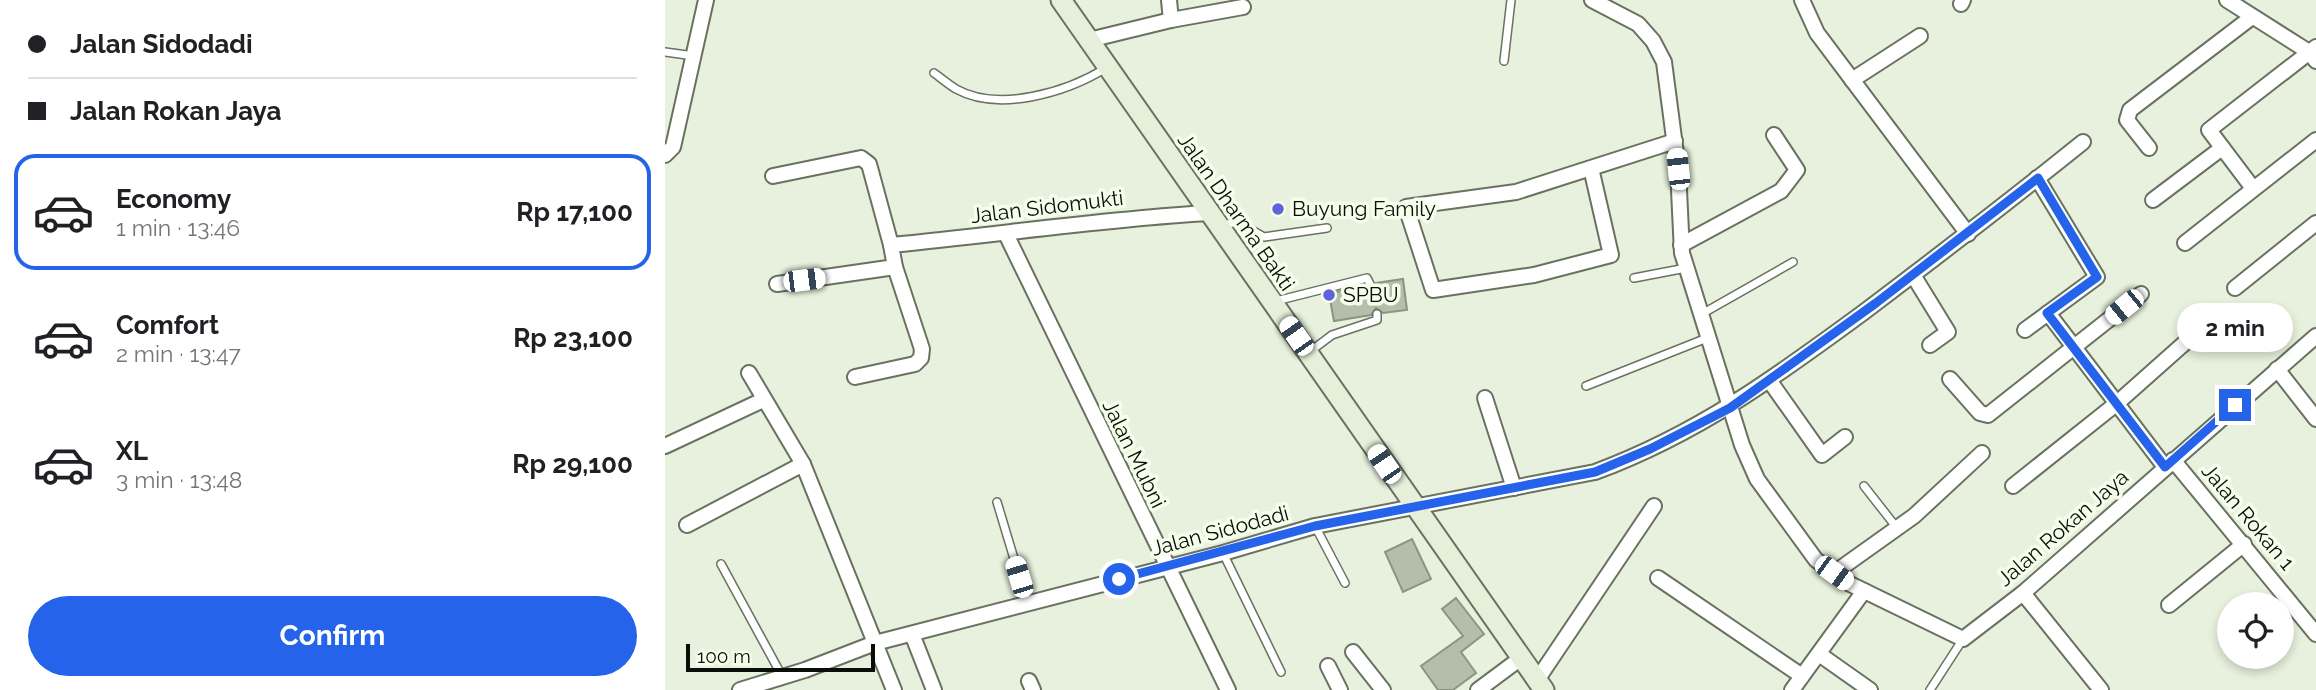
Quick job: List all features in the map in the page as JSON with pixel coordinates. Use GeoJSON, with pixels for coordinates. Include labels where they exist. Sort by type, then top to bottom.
{"type":"FeatureCollection","features":[{"type":"Feature","properties":{"kind":"main road","name":"Jalan Dharma Bakti"},"geometry":{"type":"LineString","coordinates":[[1061,0],[1414,509],[1540,685]]}},
{"type":"Feature","properties":{"kind":"street"},"geometry":{"type":"LineString","coordinates":[[669,151],[706,0]]}},
{"type":"Feature","properties":{"kind":"street"},"geometry":{"type":"LineString","coordinates":[[1169,0],[1171,20]]}},
{"type":"Feature","properties":{"kind":"street"},"geometry":{"type":"LineString","coordinates":[[1592,0],[1638,24],[1653,41],[1664,62],[1675,141],[1681,245],[1686,268],[1742,445],[1768,496],[1817,560],[1834,573],[1864,591],[1963,639]]}},
{"type":"Feature","properties":{"kind":"street"},"geometry":{"type":"LineString","coordinates":[[1802,0],[1817,33],[1968,234]]}},
{"type":"Feature","properties":{"kind":"street"},"geometry":{"type":"LineString","coordinates":[[2227,0],[2313,53],[2209,130],[2252,187]]}},
{"type":"Feature","properties":{"kind":"street"},"geometry":{"type":"LineString","coordinates":[[1089,40],[1171,20],[1243,7]]}},
{"type":"Feature","properties":{"kind":"street"},"geometry":{"type":"LineString","coordinates":[[2149,148],[2127,120],[2130,110],[2252,17]]}},
{"type":"Feature","properties":{"kind":"street"},"geometry":{"type":"LineString","coordinates":[[1852,80],[1920,36]]}},
{"type":"Feature","properties":{"kind":"street"},"geometry":{"type":"LineString","coordinates":[[1681,245],[1781,191],[1793,179],[1797,170],[1794,162],[1774,135]]}},
{"type":"Feature","properties":{"kind":"street"},"geometry":{"type":"LineString","coordinates":[[2185,243],[2252,187],[2316,140]]}},
{"type":"Feature","properties":{"kind":"street"},"geometry":{"type":"LineString","coordinates":[[1591,168],[1611,255],[1534,275],[1433,290],[1406,206],[1516,192],[1675,141]]}},
{"type":"Feature","properties":{"kind":"street","name":"Jalan Sidodadi"},"geometry":{"type":"LineString","coordinates":[[740,690],[875,643],[1223,553],[1315,526],[1595,472],[1620,463],[1730,408],[1968,234],[2083,142]]}},
{"type":"Feature","properties":{"kind":"street"},"geometry":{"type":"LineString","coordinates":[[2153,200],[2223,148]]}},
{"type":"Feature","properties":{"kind":"street"},"geometry":{"type":"LineString","coordinates":[[772,176],[861,158],[869,164],[895,267],[918,335],[921,358],[915,364],[855,377]]}},
{"type":"Feature","properties":{"kind":"street"},"geometry":{"type":"LineString","coordinates":[[2025,330],[2097,277],[2038,178]]}},
{"type":"Feature","properties":{"kind":"street","name":"Jalan Sidomukti"},"geometry":{"type":"LineString","coordinates":[[891,245],[1006,234],[1106,219],[1214,219]]}},
{"type":"Feature","properties":{"kind":"street"},"geometry":{"type":"LineString","coordinates":[[2235,288],[2316,223]]}},
{"type":"Feature","properties":{"kind":"street","name":"Jalan Mubni"},"geometry":{"type":"LineString","coordinates":[[1006,234],[1227,690]]}},
{"type":"Feature","properties":{"kind":"street"},"geometry":{"type":"LineString","coordinates":[[777,284],[895,267]]}},
{"type":"Feature","properties":{"kind":"street"},"geometry":{"type":"LineString","coordinates":[[1913,275],[1948,332],[1930,345]]}},
{"type":"Feature","properties":{"kind":"street"},"geometry":{"type":"LineString","coordinates":[[1950,379],[1984,416],[2074,349],[2141,294]]}},
{"type":"Feature","properties":{"kind":"street","name":"Jalan Rokan 1"},"geometry":{"type":"LineString","coordinates":[[2047,313],[2116,404],[2244,544],[2316,634]]}},
{"type":"Feature","properties":{"kind":"street"},"geometry":{"type":"LineString","coordinates":[[2013,486],[2116,404],[2215,316]]}},
{"type":"Feature","properties":{"kind":"street","name":"Jalan Rokan Jaya"},"geometry":{"type":"LineString","coordinates":[[1963,639],[2023,593],[2316,336]]}},
{"type":"Feature","properties":{"kind":"street"},"geometry":{"type":"LineString","coordinates":[[2277,369],[2316,419]]}},
{"type":"Feature","properties":{"kind":"street"},"geometry":{"type":"LineString","coordinates":[[749,373],[803,464],[894,690]]}},
{"type":"Feature","properties":{"kind":"street"},"geometry":{"type":"LineString","coordinates":[[1769,380],[1822,455],[1845,437]]}},
{"type":"Feature","properties":{"kind":"street"},"geometry":{"type":"LineString","coordinates":[[1485,398],[1514,488]]}},
{"type":"Feature","properties":{"kind":"street"},"geometry":{"type":"LineString","coordinates":[[665,446],[763,400]]}},
{"type":"Feature","properties":{"kind":"street"},"geometry":{"type":"LineString","coordinates":[[1834,573],[1898,528],[1982,453]]}},
{"type":"Feature","properties":{"kind":"street"},"geometry":{"type":"LineString","coordinates":[[687,525],[803,464]]}},
{"type":"Feature","properties":{"kind":"street"},"geometry":{"type":"LineString","coordinates":[[1540,685],[1654,506]]}},
{"type":"Feature","properties":{"kind":"street"},"geometry":{"type":"LineString","coordinates":[[2169,605],[2244,544]]}},
{"type":"Feature","properties":{"kind":"street"},"geometry":{"type":"LineString","coordinates":[[1658,578],[1802,676]]}},
{"type":"Feature","properties":{"kind":"street"},"geometry":{"type":"LineString","coordinates":[[1792,690],[1864,591]]}},
{"type":"Feature","properties":{"kind":"street"},"geometry":{"type":"LineString","coordinates":[[2023,593],[2101,690]]}},
{"type":"Feature","properties":{"kind":"street"},"geometry":{"type":"LineString","coordinates":[[912,634],[934,690]]}},
{"type":"Feature","properties":{"kind":"street"},"geometry":{"type":"LineString","coordinates":[[1353,652],[1383,690]]}},
{"type":"Feature","properties":{"kind":"street"},"geometry":{"type":"LineString","coordinates":[[1819,654],[1870,690]]}},
{"type":"Feature","properties":{"kind":"street"},"geometry":{"type":"LineString","coordinates":[[1478,690],[1521,658]]}},
{"type":"Feature","properties":{"kind":"street"},"geometry":{"type":"LineString","coordinates":[[1328,666],[1340,690]]}},
{"type":"Feature","properties":{"kind":"lane"},"geometry":{"type":"LineString","coordinates":[[1504,61],[1511,0]]}},
{"type":"Feature","properties":{"kind":"lane"},"geometry":{"type":"LineString","coordinates":[[665,52],[694,56]]}},
{"type":"Feature","properties":{"kind":"lane"},"geometry":{"type":"LineString","coordinates":[[934,73],[957,90],[994,99],[1022,97],[1076,84],[1108,67]]}},
{"type":"Feature","properties":{"kind":"lane"},"geometry":{"type":"LineString","coordinates":[[1214,219],[1238,222],[1263,237],[1327,228]]}},
{"type":"Feature","properties":{"kind":"lane"},"geometry":{"type":"LineString","coordinates":[[1700,315],[1793,262]]}},
{"type":"Feature","properties":{"kind":"lane"},"geometry":{"type":"LineString","coordinates":[[1634,278],[1686,268]]}},
{"type":"Feature","properties":{"kind":"lane"},"geometry":{"type":"LineString","coordinates":[[1272,302],[1339,282],[1367,278],[1370,284]]}},
{"type":"Feature","properties":{"kind":"lane"},"geometry":{"type":"LineString","coordinates":[[1308,353],[1332,335],[1377,320],[1377,314]]}},
{"type":"Feature","properties":{"kind":"lane"},"geometry":{"type":"LineString","coordinates":[[1585,386],[1707,338]]}},
{"type":"Feature","properties":{"kind":"lane"},"geometry":{"type":"LineString","coordinates":[[1864,486],[1898,528]]}},
{"type":"Feature","properties":{"kind":"lane"},"geometry":{"type":"LineString","coordinates":[[997,502],[1027,603]]}},
{"type":"Feature","properties":{"kind":"lane"},"geometry":{"type":"LineString","coordinates":[[1315,526],[1345,583]]}},
{"type":"Feature","properties":{"kind":"lane"},"geometry":{"type":"LineString","coordinates":[[1223,553],[1280,672]]}},
{"type":"Feature","properties":{"kind":"lane"},"geometry":{"type":"LineString","coordinates":[[721,564],[782,677]]}},
{"type":"Feature","properties":{"kind":"lane"},"geometry":{"type":"LineString","coordinates":[[1930,690],[1963,639]]}},
{"type":"Feature","properties":{"kind":"building"},"geometry":{"type":"Polygon","coordinates":[[[1403,279],[1407,310],[1383,313],[1376,308],[1371,315],[1334,321],[1329,294],[1364,285],[1370,290],[1376,283],[1403,279]]]}},
{"type":"Feature","properties":{"kind":"building"},"geometry":{"type":"Polygon","coordinates":[[[1412,539],[1431,579],[1403,592],[1385,552],[1412,539]]]}},
{"type":"Feature","properties":{"kind":"building"},"geometry":{"type":"Polygon","coordinates":[[[1456,598],[1484,634],[1461,652],[1476,673],[1453,690],[1438,690],[1421,666],[1463,636],[1442,609],[1456,598]]]}},
{"type":"Feature","properties":{"kind":"place","name":"Buyung Family"},"geometry":{"type":"Point","coordinates":[1278,209]}},
{"type":"Feature","properties":{"kind":"place","name":"SPBU"},"geometry":{"type":"Point","coordinates":[1329,295]}},
{"type":"Feature","properties":{"kind":"route"},"geometry":{"type":"LineString","coordinates":[[1119,579],[1315,526],[1595,472],[1620,463],[1730,408],[1840,330],[2038,178],[2097,277],[2047,313],[2165,467],[2235,405]]}}]}
